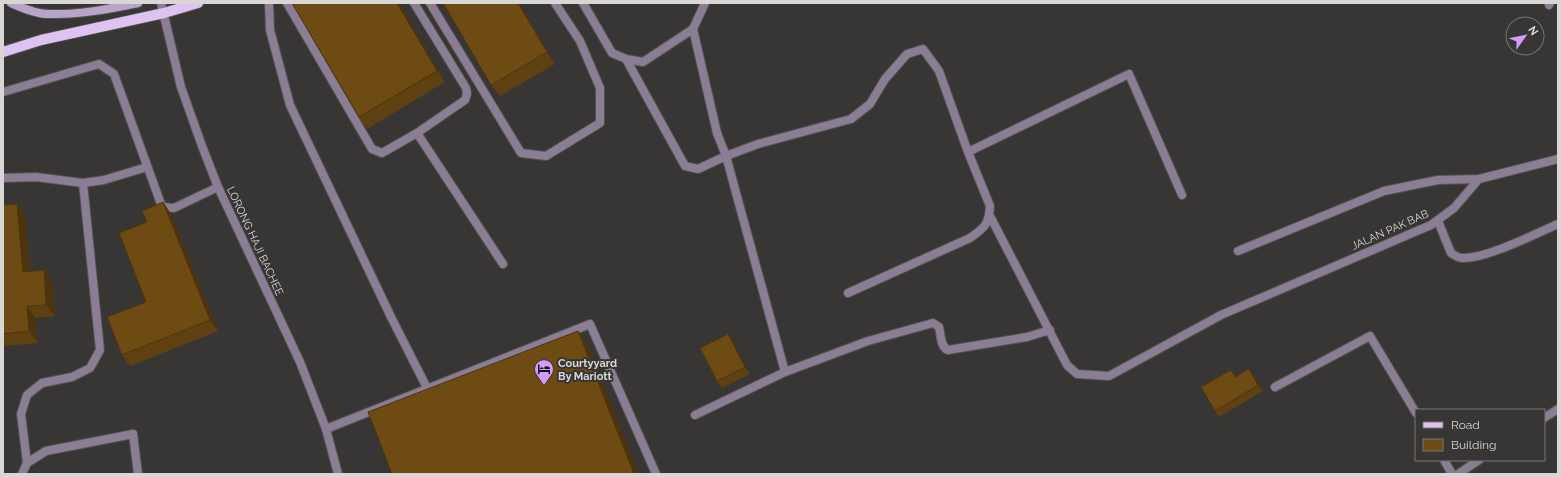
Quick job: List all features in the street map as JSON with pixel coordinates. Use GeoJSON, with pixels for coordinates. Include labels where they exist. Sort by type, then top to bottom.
{"type":"FeatureCollection","features":[{"type":"Feature","properties":{"kind":"main road"},"geometry":{"type":"LineString","coordinates":[[3,52],[41,40],[164,13],[196,3]]}},
{"type":"Feature","properties":{"kind":"street"},"geometry":{"type":"LineString","coordinates":[[11,3],[24,9],[48,14],[94,12],[138,3]]}},
{"type":"Feature","properties":{"kind":"street","name":"LORONG HAJI BACHEE"},"geometry":{"type":"LineString","coordinates":[[161,3],[181,87],[218,187],[300,362],[326,429],[338,474]]}},
{"type":"Feature","properties":{"kind":"street"},"geometry":{"type":"LineString","coordinates":[[269,3],[270,30],[290,105],[391,318],[427,388]]}},
{"type":"Feature","properties":{"kind":"street"},"geometry":{"type":"LineString","coordinates":[[288,3],[372,149],[382,153],[417,133],[465,100],[467,94],[466,88],[414,3]]}},
{"type":"Feature","properties":{"kind":"street"},"geometry":{"type":"LineString","coordinates":[[430,3],[521,153],[546,156],[600,123],[600,88],[580,41],[555,3]]}},
{"type":"Feature","properties":{"kind":"street"},"geometry":{"type":"LineString","coordinates":[[583,3],[612,54],[626,59],[643,62],[693,29],[705,3]]}},
{"type":"Feature","properties":{"kind":"street"},"geometry":{"type":"LineString","coordinates":[[693,29],[716,133],[726,156],[785,372]]}},
{"type":"Feature","properties":{"kind":"street","name":"JALAN PAK BAB"},"geometry":{"type":"LineString","coordinates":[[726,156],[758,144],[851,119],[870,104],[885,79],[907,54],[923,49],[939,71],[968,152],[990,206],[990,216],[1067,365],[1077,374],[1108,376],[1220,315],[1431,225],[1454,208],[1479,179]]}},
{"type":"Feature","properties":{"kind":"street"},"geometry":{"type":"LineString","coordinates":[[626,59],[685,166],[698,169],[726,156]]}},
{"type":"Feature","properties":{"kind":"street"},"geometry":{"type":"LineString","coordinates":[[3,92],[99,64],[114,74],[162,207],[174,208],[218,187]]}},
{"type":"Feature","properties":{"kind":"street"},"geometry":{"type":"LineString","coordinates":[[968,152],[1129,74],[1182,195]]}},
{"type":"Feature","properties":{"kind":"street"},"geometry":{"type":"LineString","coordinates":[[417,133],[503,264]]}},
{"type":"Feature","properties":{"kind":"street"},"geometry":{"type":"LineString","coordinates":[[1238,251],[1384,191],[1438,180],[1479,179],[1558,159]]}},
{"type":"Feature","properties":{"kind":"street"},"geometry":{"type":"LineString","coordinates":[[3,178],[36,177],[83,183],[104,180],[147,167]]}},
{"type":"Feature","properties":{"kind":"street"},"geometry":{"type":"LineString","coordinates":[[22,474],[26,463],[21,414],[27,395],[42,383],[72,377],[90,368],[100,350],[83,183]]}},
{"type":"Feature","properties":{"kind":"street"},"geometry":{"type":"LineString","coordinates":[[848,293],[970,238],[987,224],[990,216]]}},
{"type":"Feature","properties":{"kind":"street"},"geometry":{"type":"LineString","coordinates":[[1438,221],[1451,253],[1461,258],[1478,256],[1498,250],[1558,224]]}},
{"type":"Feature","properties":{"kind":"street"},"geometry":{"type":"LineString","coordinates":[[695,415],[785,372],[868,341],[933,323],[939,327],[943,346],[948,350],[1027,337],[1050,330]]}},
{"type":"Feature","properties":{"kind":"street"},"geometry":{"type":"LineString","coordinates":[[326,429],[590,324],[656,474]]}},
{"type":"Feature","properties":{"kind":"street"},"geometry":{"type":"LineString","coordinates":[[1275,387],[1370,336],[1415,411]]}},
{"type":"Feature","properties":{"kind":"street"},"geometry":{"type":"LineString","coordinates":[[1545,417],[1558,409]]}},
{"type":"Feature","properties":{"kind":"street"},"geometry":{"type":"LineString","coordinates":[[26,463],[46,452],[133,434],[138,474]]}},
{"type":"Feature","properties":{"kind":"street"},"geometry":{"type":"LineString","coordinates":[[1445,461],[1452,474]]}},
{"type":"Feature","properties":{"kind":"street"},"geometry":{"type":"LineString","coordinates":[[1458,474],[1478,461]]}},
{"type":"Feature","properties":{"kind":"building"},"geometry":{"type":"Polygon","coordinates":[[[292,3],[397,3],[437,71],[359,117],[292,3]]]}},
{"type":"Feature","properties":{"kind":"building"},"geometry":{"type":"Polygon","coordinates":[[[443,3],[518,3],[547,52],[491,85],[443,3]]]}},
{"type":"Feature","properties":{"kind":"building"},"geometry":{"type":"Polygon","coordinates":[[[163,202],[210,320],[122,355],[107,317],[146,302],[119,233],[147,222],[142,211],[163,202]]]}},
{"type":"Feature","properties":{"kind":"building"},"geometry":{"type":"Polygon","coordinates":[[[17,204],[23,272],[44,270],[46,305],[27,306],[29,331],[3,334],[3,205],[17,204]]]}},
{"type":"Feature","properties":{"kind":"building","name":"Courtyyard By Mariott"},"geometry":{"type":"Polygon","coordinates":[[[578,331],[634,474],[392,474],[368,412],[578,331]]]}},
{"type":"Feature","properties":{"kind":"building"},"geometry":{"type":"Polygon","coordinates":[[[728,334],[745,367],[717,381],[700,348],[728,334]]]}},
{"type":"Feature","properties":{"kind":"building"},"geometry":{"type":"Polygon","coordinates":[[[1249,369],[1258,385],[1215,411],[1201,387],[1231,370],[1235,377],[1249,369]]]}},
{"type":"Feature","properties":{"kind":"place","name":"Courtyyard By Mariott"},"geometry":{"type":"Point","coordinates":[544,386]}}]}
